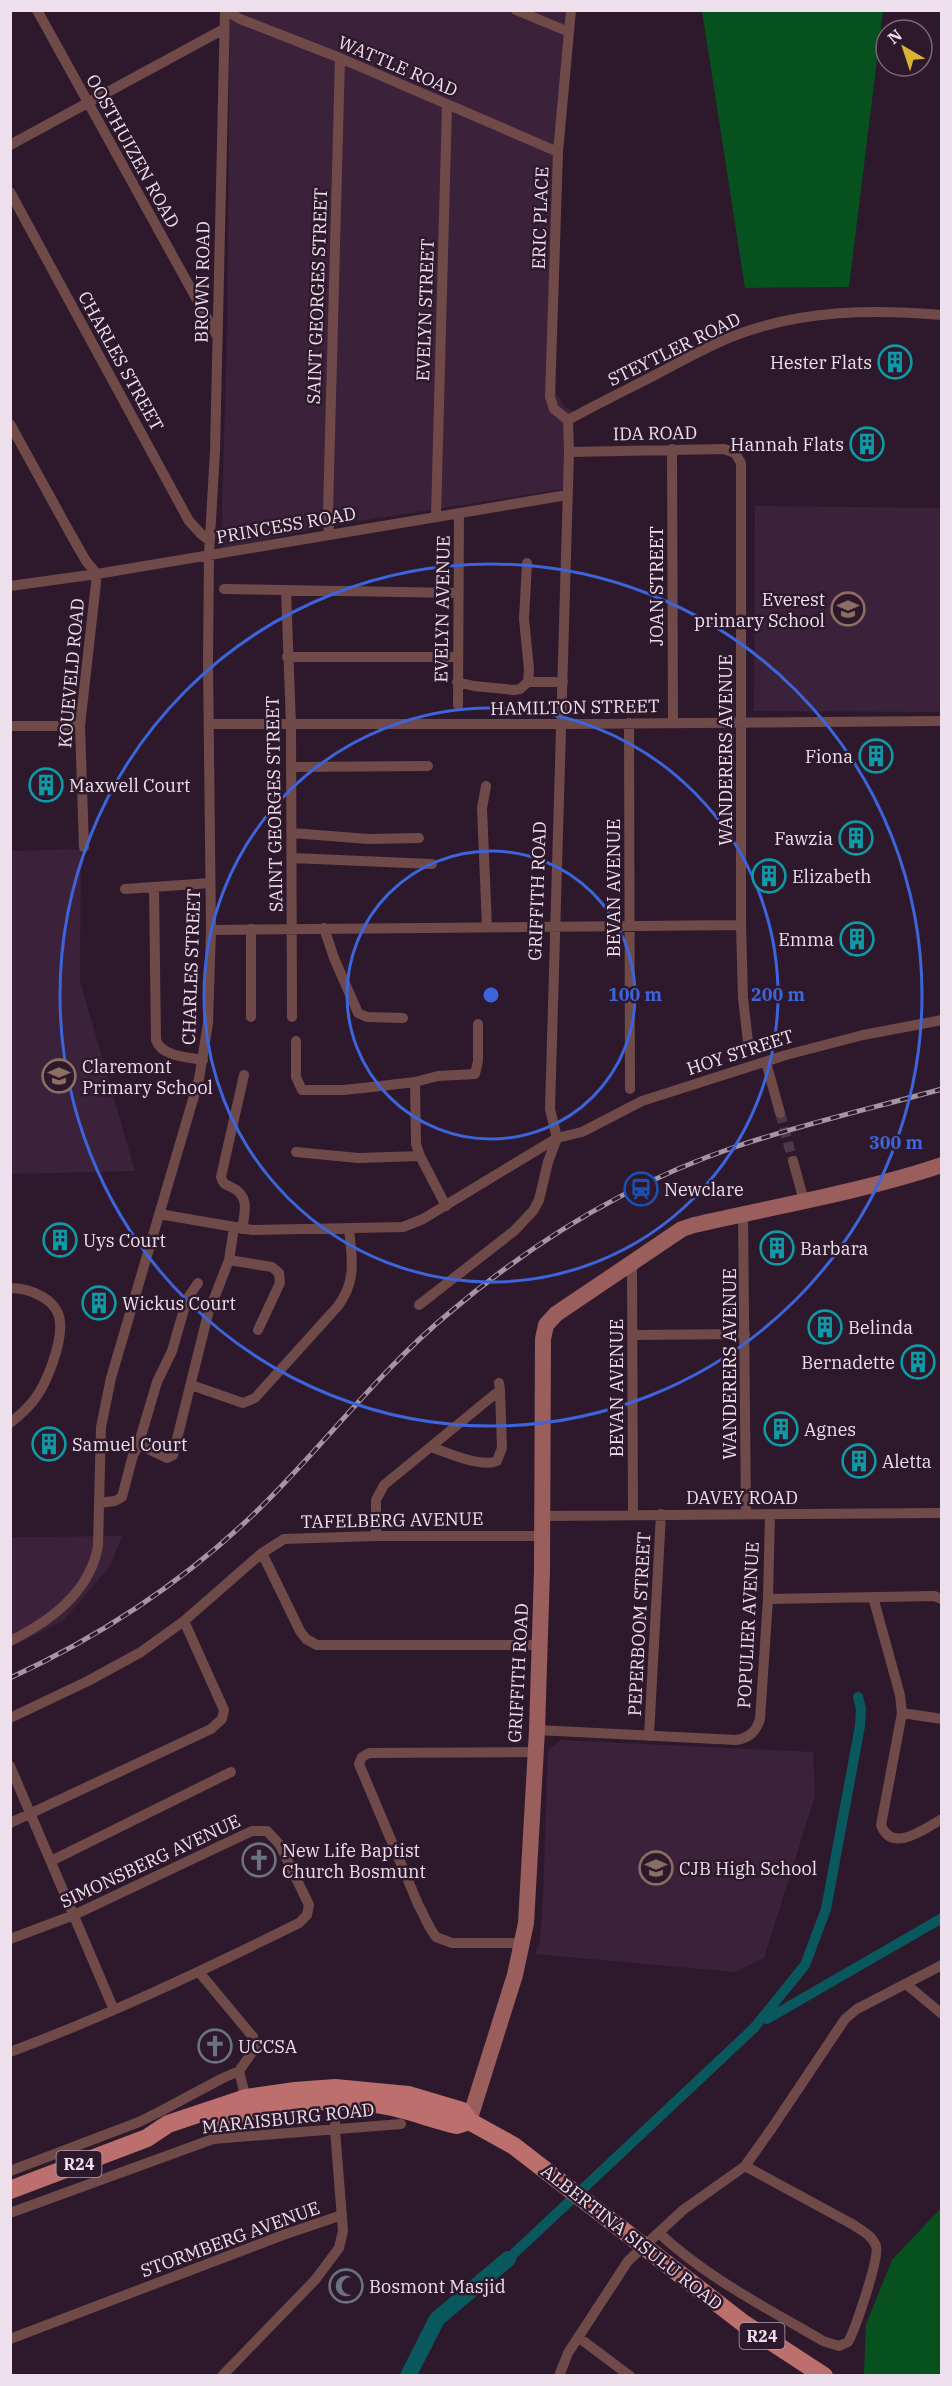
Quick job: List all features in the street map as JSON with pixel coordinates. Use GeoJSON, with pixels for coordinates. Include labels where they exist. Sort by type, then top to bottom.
{"type":"FeatureCollection","features":[{"type":"Feature","properties":{"kind":"main road","name":"ALBERTINA SISULU ROAD"},"geometry":{"type":"LineString","coordinates":[[10,2190],[147,2138],[168,2124],[248,2104],[296,2103],[335,2095],[457,2125],[469,2121],[514,2146],[743,2323],[824,2376]]}},
{"type":"Feature","properties":{"kind":"street","name":"OOSTHUIZEN ROAD"},"geometry":{"type":"LineString","coordinates":[[37,10],[218,338]]}},
{"type":"Feature","properties":{"kind":"street","name":"BROWN ROAD"},"geometry":{"type":"LineString","coordinates":[[209,555],[218,338],[225,10]]}},
{"type":"Feature","properties":{"kind":"street","name":"WATTLE ROAD"},"geometry":{"type":"LineString","coordinates":[[225,10],[240,19],[340,58],[558,152]]}},
{"type":"Feature","properties":{"kind":"street"},"geometry":{"type":"LineString","coordinates":[[516,10],[569,32]]}},
{"type":"Feature","properties":{"kind":"street","name":"ERIC PLACE"},"geometry":{"type":"LineString","coordinates":[[568,420],[554,409],[550,397],[558,152],[571,10]]}},
{"type":"Feature","properties":{"kind":"street"},"geometry":{"type":"LineString","coordinates":[[10,145],[224,29]]}},
{"type":"Feature","properties":{"kind":"street","name":"SAINT GEORGES STREET"},"geometry":{"type":"LineString","coordinates":[[329,534],[340,58]]}},
{"type":"Feature","properties":{"kind":"street","name":"EVELYN STREET"},"geometry":{"type":"LineString","coordinates":[[436,516],[447,105]]}},
{"type":"Feature","properties":{"kind":"street","name":"CHARLES STREET"},"geometry":{"type":"LineString","coordinates":[[10,192],[189,521],[210,540]]}},
{"type":"Feature","properties":{"kind":"street","name":"STEYTLER ROAD"},"geometry":{"type":"LineString","coordinates":[[568,420],[718,342],[765,326],[848,312],[878,311],[942,315]]}},
{"type":"Feature","properties":{"kind":"street","name":"GRIFFITH ROAD"},"geometry":{"type":"LineString","coordinates":[[557,1138],[550,1109],[570,452],[568,420]]}},
{"type":"Feature","properties":{"kind":"street"},"geometry":{"type":"LineString","coordinates":[[10,424],[86,561],[97,574]]}},
{"type":"Feature","properties":{"kind":"street","name":"IDA ROAD"},"geometry":{"type":"LineString","coordinates":[[570,452],[724,448],[730,450],[738,458]]}},
{"type":"Feature","properties":{"kind":"street","name":"JOAN STREET"},"geometry":{"type":"LineString","coordinates":[[672,449],[674,722]]}},
{"type":"Feature","properties":{"kind":"street","name":"WANDERERS AVENUE"},"geometry":{"type":"LineString","coordinates":[[738,458],[741,463],[741,925],[743,998],[748,1042]]}},
{"type":"Feature","properties":{"kind":"street","name":"PRINCESS ROAD"},"geometry":{"type":"LineString","coordinates":[[10,586],[97,574],[567,495]]}},
{"type":"Feature","properties":{"kind":"street","name":"EVELYN AVENUE"},"geometry":{"type":"LineString","coordinates":[[458,705],[459,513]]}},
{"type":"Feature","properties":{"kind":"street","name":"CHARLES STREET"},"geometry":{"type":"LineString","coordinates":[[10,1641],[45,1621],[73,1596],[92,1572],[98,1546],[100,1443],[111,1377],[203,1060],[208,1023],[211,930],[209,555]]}},
{"type":"Feature","properties":{"kind":"street"},"geometry":{"type":"LineString","coordinates":[[527,564],[524,619],[529,669],[528,682]]}},
{"type":"Feature","properties":{"kind":"street","name":"KOUEVELD ROAD"},"geometry":{"type":"LineString","coordinates":[[84,847],[80,726],[97,574]]}},
{"type":"Feature","properties":{"kind":"street"},"geometry":{"type":"LineString","coordinates":[[225,589],[458,593]]}},
{"type":"Feature","properties":{"kind":"street","name":"SAINT GEORGES STREET"},"geometry":{"type":"LineString","coordinates":[[286,591],[291,724],[292,1017]]}},
{"type":"Feature","properties":{"kind":"street"},"geometry":{"type":"LineString","coordinates":[[287,657],[457,657]]}},
{"type":"Feature","properties":{"kind":"street"},"geometry":{"type":"LineString","coordinates":[[458,682],[514,690],[520,689],[528,682],[563,682]]}},
{"type":"Feature","properties":{"kind":"street","name":"HAMILTON STREET"},"geometry":{"type":"LineString","coordinates":[[209,724],[942,721]]}},
{"type":"Feature","properties":{"kind":"street","name":"BEVAN AVENUE"},"geometry":{"type":"LineString","coordinates":[[629,723],[630,1089]]}},
{"type":"Feature","properties":{"kind":"street"},"geometry":{"type":"LineString","coordinates":[[10,726],[80,726]]}},
{"type":"Feature","properties":{"kind":"street"},"geometry":{"type":"LineString","coordinates":[[291,766],[428,766]]}},
{"type":"Feature","properties":{"kind":"street"},"geometry":{"type":"LineString","coordinates":[[486,786],[482,808],[487,927]]}},
{"type":"Feature","properties":{"kind":"street"},"geometry":{"type":"LineString","coordinates":[[292,833],[368,839],[419,838]]}},
{"type":"Feature","properties":{"kind":"street"},"geometry":{"type":"LineString","coordinates":[[292,858],[432,864]]}},
{"type":"Feature","properties":{"kind":"street"},"geometry":{"type":"LineString","coordinates":[[125,889],[210,883]]}},
{"type":"Feature","properties":{"kind":"street"},"geometry":{"type":"LineString","coordinates":[[154,887],[157,1045],[167,1052],[203,1060]]}},
{"type":"Feature","properties":{"kind":"street"},"geometry":{"type":"LineString","coordinates":[[211,930],[630,924],[741,925]]}},
{"type":"Feature","properties":{"kind":"street"},"geometry":{"type":"LineString","coordinates":[[324,928],[334,958],[358,1012],[367,1017],[403,1018]]}},
{"type":"Feature","properties":{"kind":"street"},"geometry":{"type":"LineString","coordinates":[[251,929],[251,1017]]}},
{"type":"Feature","properties":{"kind":"street","name":"HOY STREET"},"geometry":{"type":"LineString","coordinates":[[159,1214],[238,1229],[403,1227],[446,1206],[557,1138],[582,1132],[642,1101],[823,1044],[942,1020]]}},
{"type":"Feature","properties":{"kind":"street"},"geometry":{"type":"LineString","coordinates":[[296,1041],[296,1077],[302,1089],[344,1090],[415,1082],[438,1076],[475,1074],[477,1071],[478,1024]]}},
{"type":"Feature","properties":{"kind":"street"},"geometry":{"type":"LineString","coordinates":[[766,1062],[780,1113]]}},
{"type":"Feature","properties":{"kind":"street"},"geometry":{"type":"LineString","coordinates":[[138,1446],[167,1458],[172,1457],[208,1314],[230,1260],[246,1206],[244,1196],[225,1185],[221,1177],[244,1075]]}},
{"type":"Feature","properties":{"kind":"street"},"geometry":{"type":"LineString","coordinates":[[415,1082],[416,1143],[420,1156],[446,1206]]}},
{"type":"Feature","properties":{"kind":"street"},"geometry":{"type":"LineString","coordinates":[[419,1305],[525,1221],[539,1200],[548,1162],[557,1138]]}},
{"type":"Feature","properties":{"kind":"street"},"geometry":{"type":"LineString","coordinates":[[296,1152],[349,1158],[420,1156]]}},
{"type":"Feature","properties":{"kind":"street"},"geometry":{"type":"LineString","coordinates":[[793,1161],[804,1201]]}},
{"type":"Feature","properties":{"kind":"street"},"geometry":{"type":"LineString","coordinates":[[632,1263],[682,1229],[906,1177],[942,1165]]}},
{"type":"Feature","properties":{"kind":"street","name":"WANDERERS AVENUE"},"geometry":{"type":"LineString","coordinates":[[743,1214],[746,1513]]}},
{"type":"Feature","properties":{"kind":"street"},"geometry":{"type":"LineString","coordinates":[[191,1384],[243,1403],[255,1398],[338,1306],[349,1290],[352,1272],[349,1229]]}},
{"type":"Feature","properties":{"kind":"street"},"geometry":{"type":"LineString","coordinates":[[230,1260],[272,1267],[279,1273],[280,1283],[258,1330]]}},
{"type":"Feature","properties":{"kind":"street","name":"GRIFFITH ROAD"},"geometry":{"type":"LineString","coordinates":[[469,2121],[523,1942],[527,1910],[540,1645],[544,1331],[546,1325],[556,1314],[632,1263]]}},
{"type":"Feature","properties":{"kind":"street","name":"BEVAN AVENUE"},"geometry":{"type":"LineString","coordinates":[[632,1263],[633,1514]]}},
{"type":"Feature","properties":{"kind":"street"},"geometry":{"type":"LineString","coordinates":[[99,1503],[116,1501],[122,1497],[157,1382],[172,1351],[187,1299],[198,1283]]}},
{"type":"Feature","properties":{"kind":"street"},"geometry":{"type":"LineString","coordinates":[[10,1288],[39,1294],[53,1306],[60,1321],[56,1347],[43,1386],[34,1400],[10,1423]]}},
{"type":"Feature","properties":{"kind":"street"},"geometry":{"type":"LineString","coordinates":[[632,1335],[745,1334]]}},
{"type":"Feature","properties":{"kind":"street"},"geometry":{"type":"LineString","coordinates":[[375,1536],[375,1506],[384,1485],[500,1387],[502,1448],[497,1461],[489,1463],[465,1459],[431,1447]]}},
{"type":"Feature","properties":{"kind":"street","name":"DAVEY ROAD"},"geometry":{"type":"LineString","coordinates":[[542,1516],[942,1513]]}},
{"type":"Feature","properties":{"kind":"street","name":"PEPERBOOM STREET"},"geometry":{"type":"LineString","coordinates":[[649,1736],[661,1514]]}},
{"type":"Feature","properties":{"kind":"street","name":"POPULIER AVENUE"},"geometry":{"type":"LineString","coordinates":[[537,1730],[736,1740],[743,1739],[754,1732],[760,1719],[768,1599],[770,1514]]}},
{"type":"Feature","properties":{"kind":"street","name":"TAFELBERG AVENUE"},"geometry":{"type":"LineString","coordinates":[[10,1718],[118,1665],[184,1622],[276,1542],[293,1538],[375,1536],[542,1536]]}},
{"type":"Feature","properties":{"kind":"street"},"geometry":{"type":"LineString","coordinates":[[262,1553],[300,1631],[306,1639],[317,1645],[540,1645]]}},
{"type":"Feature","properties":{"kind":"street"},"geometry":{"type":"LineString","coordinates":[[768,1599],[939,1595]]}},
{"type":"Feature","properties":{"kind":"street"},"geometry":{"type":"LineString","coordinates":[[873,1597],[896,1681],[902,1713],[881,1826],[889,1837],[895,1840],[907,1837],[942,1819]]}},
{"type":"Feature","properties":{"kind":"street"},"geometry":{"type":"LineString","coordinates":[[10,1823],[186,1742],[218,1724],[224,1710],[184,1622]]}},
{"type":"Feature","properties":{"kind":"street"},"geometry":{"type":"LineString","coordinates":[[902,1713],[942,1719]]}},
{"type":"Feature","properties":{"kind":"street"},"geometry":{"type":"LineString","coordinates":[[523,1942],[452,1943],[436,1937],[418,1904],[358,1764],[362,1757],[369,1753],[534,1752]]}},
{"type":"Feature","properties":{"kind":"street"},"geometry":{"type":"LineString","coordinates":[[10,1766],[114,2010]]}},
{"type":"Feature","properties":{"kind":"street"},"geometry":{"type":"LineString","coordinates":[[51,1861],[231,1772]]}},
{"type":"Feature","properties":{"kind":"street","name":"SIMONSBERG AVENUE"},"geometry":{"type":"LineString","coordinates":[[10,1939],[74,1915],[252,1831],[267,1831],[280,1845],[307,1898],[309,1905],[307,1915],[299,1923],[199,1972]]}},
{"type":"Feature","properties":{"kind":"street"},"geometry":{"type":"LineString","coordinates":[[559,2376],[568,2353],[618,2274],[644,2245],[684,2210],[745,2166],[845,2019],[857,2009],[942,1965]]}},
{"type":"Feature","properties":{"kind":"street"},"geometry":{"type":"LineString","coordinates":[[10,2052],[114,2010],[199,1972],[253,2037],[255,2048],[239,2071],[248,2104]]}},
{"type":"Feature","properties":{"kind":"street"},"geometry":{"type":"LineString","coordinates":[[906,1984],[942,2014]]}},
{"type":"Feature","properties":{"kind":"street","name":"MARAISBURG ROAD"},"geometry":{"type":"LineString","coordinates":[[10,2171],[139,2122],[239,2071]]}},
{"type":"Feature","properties":{"kind":"street","name":"STORMBERG AVENUE"},"geometry":{"type":"LineString","coordinates":[[10,2339],[283,2235],[342,2215],[335,2130],[335,2095]]}},
{"type":"Feature","properties":{"kind":"street","name":"MARAISBURG ROAD"},"geometry":{"type":"LineString","coordinates":[[10,2213],[213,2139],[401,2124]]}},
{"type":"Feature","properties":{"kind":"street"},"geometry":{"type":"LineString","coordinates":[[659,2233],[697,2264],[752,2299],[830,2344],[843,2345],[850,2338],[875,2264],[878,2250],[875,2244],[866,2233],[852,2224],[745,2166]]}},
{"type":"Feature","properties":{"kind":"street"},"geometry":{"type":"LineString","coordinates":[[222,2376],[300,2297],[332,2260],[342,2241],[342,2215]]}},
{"type":"Feature","properties":{"kind":"street"},"geometry":{"type":"LineString","coordinates":[[578,2337],[630,2376]]}},
{"type":"Feature","properties":{"kind":"shaded area"},"geometry":{"type":"Polygon","coordinates":[[[230,11],[571,11],[550,381],[564,406],[573,411],[565,489],[333,525],[221,549],[227,335],[230,11]]]}},
{"type":"Feature","properties":{"kind":"shaded area","name":"Everest primary School"},"geometry":{"type":"Polygon","coordinates":[[[755,506],[941,508],[941,712],[754,711],[755,506]]]}},
{"type":"Feature","properties":{"kind":"shaded area","name":"Claremont Primary School"},"geometry":{"type":"Polygon","coordinates":[[[81,849],[80,981],[135,1171],[11,1174],[10,851],[81,849]]]}},
{"type":"Feature","properties":{"kind":"shaded area"},"geometry":{"type":"Polygon","coordinates":[[[122,1536],[110,1566],[64,1620],[11,1647],[11,1537],[122,1536]]]}},
{"type":"Feature","properties":{"kind":"shaded area"},"geometry":{"type":"Polygon","coordinates":[[[561,1740],[813,1752],[815,1796],[764,1958],[735,1972],[535,1954],[540,1941],[543,1898],[548,1750],[561,1740]]]}},
{"type":"Feature","properties":{"kind":"green space"},"geometry":{"type":"Polygon","coordinates":[[[702,11],[883,11],[882,18],[874,18],[875,78],[849,287],[745,288],[702,11]]]}},
{"type":"Feature","properties":{"kind":"green space"},"geometry":{"type":"Polygon","coordinates":[[[941,2208],[941,2375],[864,2375],[866,2324],[892,2260],[941,2208]]]}},
{"type":"Feature","properties":{"kind":"waterway"},"geometry":{"type":"LineString","coordinates":[[508,2259],[754,2028],[805,1965],[826,1909],[860,1726],[861,1709],[858,1697]]}},
{"type":"Feature","properties":{"kind":"waterway"},"geometry":{"type":"LineString","coordinates":[[767,2019],[942,1918]]}},
{"type":"Feature","properties":{"kind":"waterway"},"geometry":{"type":"LineString","coordinates":[[408,2376],[437,2319],[508,2259]]}},
{"type":"Feature","properties":{"kind":"tunnel"},"geometry":{"type":"LineString","coordinates":[[780,1113],[793,1161]]}},
{"type":"Feature","properties":{"kind":"railway"},"geometry":{"type":"LineString","coordinates":[[10,1678],[111,1624],[204,1558],[285,1483],[423,1335],[481,1287],[549,1238],[620,1196],[735,1147],[942,1089]]}},
{"type":"Feature","properties":{"kind":"place","name":"Hester Flats"},"geometry":{"type":"Point","coordinates":[895,362]}},
{"type":"Feature","properties":{"kind":"place","name":"Hannah Flats"},"geometry":{"type":"Point","coordinates":[867,444]}},
{"type":"Feature","properties":{"kind":"place","name":"Everest primary School"},"geometry":{"type":"Point","coordinates":[848,609]}},
{"type":"Feature","properties":{"kind":"place","name":"Fiona"},"geometry":{"type":"Point","coordinates":[876,756]}},
{"type":"Feature","properties":{"kind":"place","name":"Maxwell Court"},"geometry":{"type":"Point","coordinates":[46,785]}},
{"type":"Feature","properties":{"kind":"place","name":"Fawzia"},"geometry":{"type":"Point","coordinates":[856,838]}},
{"type":"Feature","properties":{"kind":"place","name":"Elizabeth"},"geometry":{"type":"Point","coordinates":[769,876]}},
{"type":"Feature","properties":{"kind":"place","name":"Emma"},"geometry":{"type":"Point","coordinates":[857,939]}},
{"type":"Feature","properties":{"kind":"place","name":"Claremont Primary School"},"geometry":{"type":"Point","coordinates":[59,1076]}},
{"type":"Feature","properties":{"kind":"place","name":"Newclare"},"geometry":{"type":"Point","coordinates":[641,1189]}},
{"type":"Feature","properties":{"kind":"place","name":"Uys Court"},"geometry":{"type":"Point","coordinates":[60,1240]}},
{"type":"Feature","properties":{"kind":"place","name":"Barbara"},"geometry":{"type":"Point","coordinates":[777,1248]}},
{"type":"Feature","properties":{"kind":"place","name":"Wickus Court"},"geometry":{"type":"Point","coordinates":[99,1303]}},
{"type":"Feature","properties":{"kind":"place","name":"Belinda"},"geometry":{"type":"Point","coordinates":[825,1327]}},
{"type":"Feature","properties":{"kind":"place","name":"Bernadette"},"geometry":{"type":"Point","coordinates":[918,1362]}},
{"type":"Feature","properties":{"kind":"place","name":"Agnes"},"geometry":{"type":"Point","coordinates":[781,1429]}},
{"type":"Feature","properties":{"kind":"place","name":"Samuel Court"},"geometry":{"type":"Point","coordinates":[49,1444]}},
{"type":"Feature","properties":{"kind":"place","name":"Aletta"},"geometry":{"type":"Point","coordinates":[859,1461]}},
{"type":"Feature","properties":{"kind":"place","name":"New Life Baptist Church Bosmunt"},"geometry":{"type":"Point","coordinates":[259,1860]}},
{"type":"Feature","properties":{"kind":"place","name":"CJB High School"},"geometry":{"type":"Point","coordinates":[656,1868]}},
{"type":"Feature","properties":{"kind":"place","name":"UCCSA"},"geometry":{"type":"Point","coordinates":[215,2046]}},
{"type":"Feature","properties":{"kind":"place","name":"Bosmont Masjid"},"geometry":{"type":"Point","coordinates":[346,2286]}}]}
